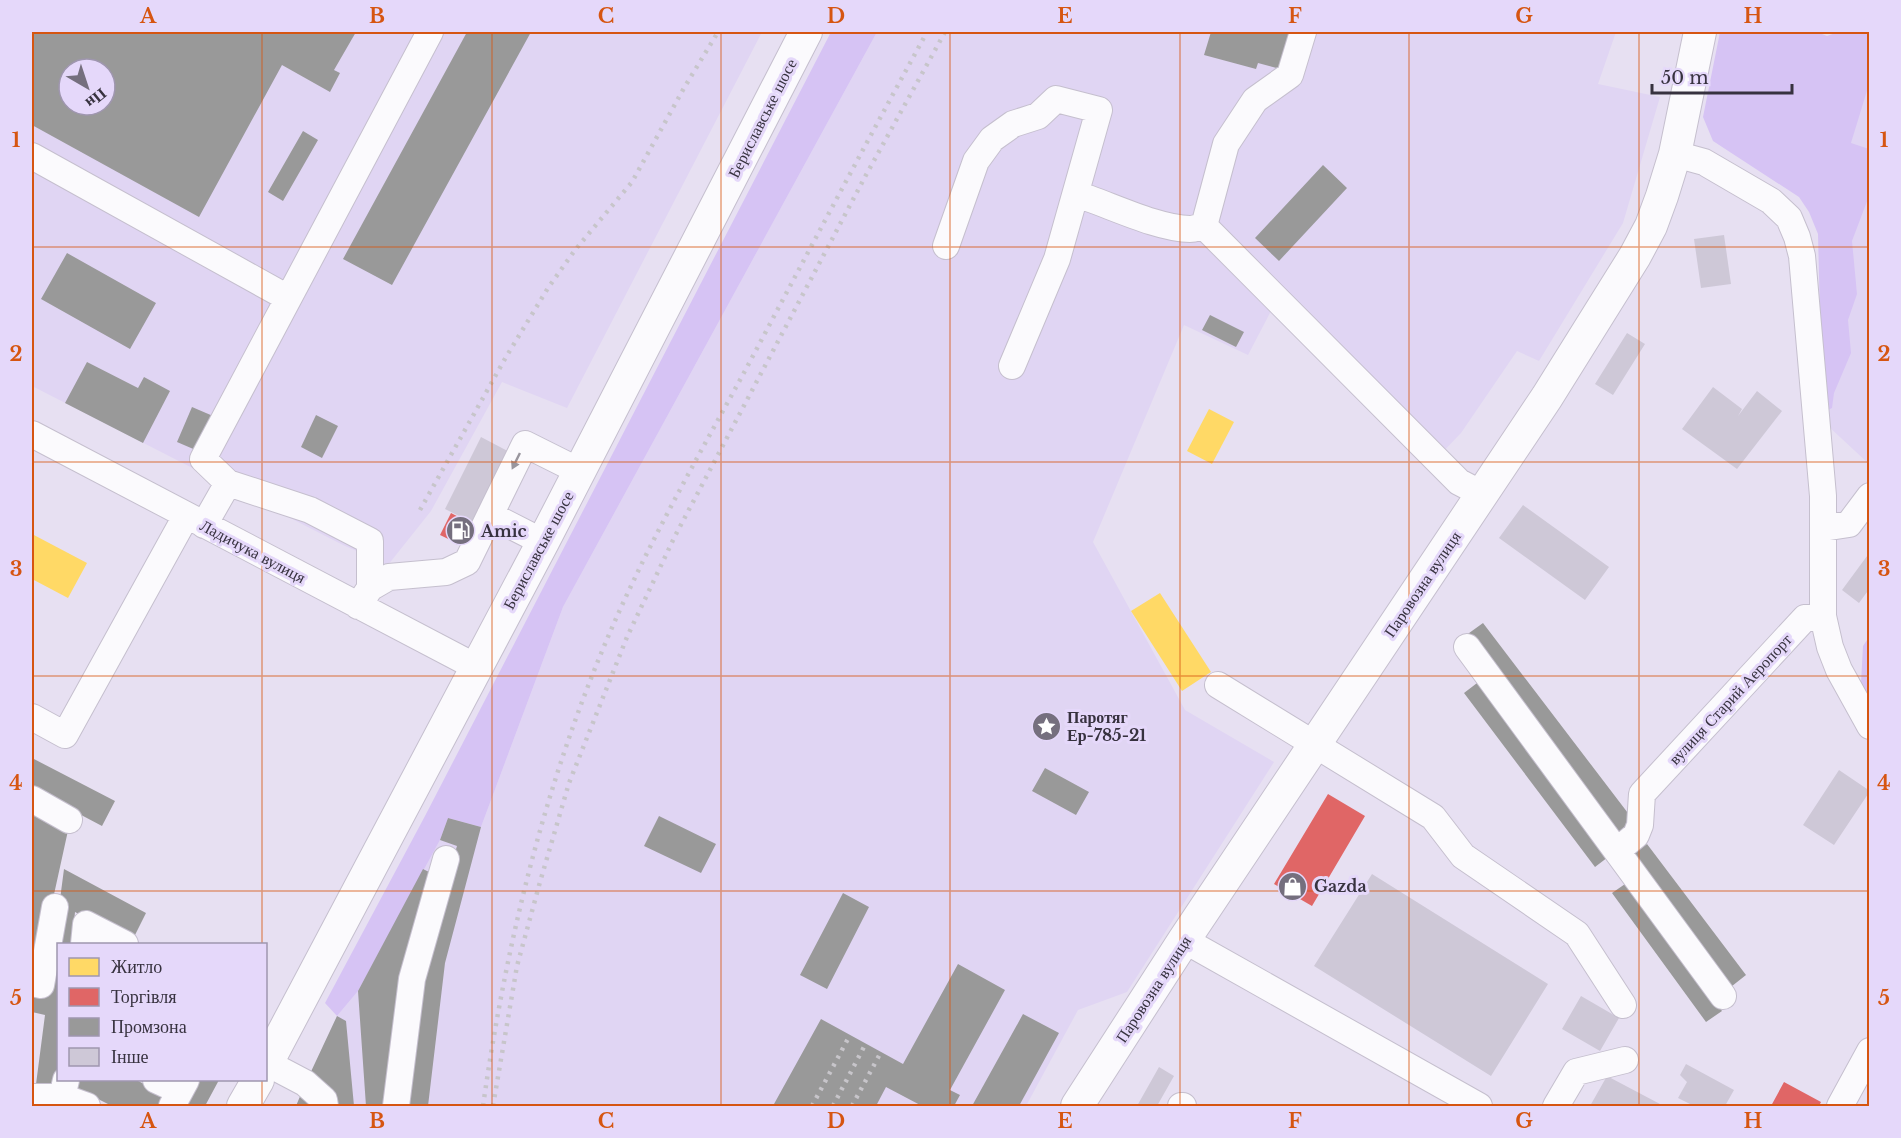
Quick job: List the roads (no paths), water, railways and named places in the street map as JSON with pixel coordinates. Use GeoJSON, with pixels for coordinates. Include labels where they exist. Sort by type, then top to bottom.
{"type":"FeatureCollection","features":[{"type":"Feature","properties":{"kind":"main road","name":"Бериславське шосе"},"geometry":{"type":"LineString","coordinates":[[267,1061],[543,542],[806,32]]}},
{"type":"Feature","properties":{"kind":"main road","name":"Паровозна вулиця"},"geometry":{"type":"LineString","coordinates":[[1077,1107],[1184,940],[1547,398],[1635,256],[1659,206],[1675,154],[1700,32]]}},
{"type":"Feature","properties":{"kind":"main road","name":"Бериславське шосе"},"geometry":{"type":"LineString","coordinates":[[243,1107],[257,1081]]}},
{"type":"Feature","properties":{"kind":"street"},"geometry":{"type":"LineString","coordinates":[[364,597],[370,541],[310,510],[228,483],[203,459],[430,32]]}},
{"type":"Feature","properties":{"kind":"street"},"geometry":{"type":"LineString","coordinates":[[1204,226],[1226,144],[1255,100],[1290,75],[1303,32]]}},
{"type":"Feature","properties":{"kind":"street"},"geometry":{"type":"LineString","coordinates":[[946,246],[976,161],[992,139],[1013,124],[1038,116],[1056,99],[1099,110],[1057,259],[1012,366]]}},
{"type":"Feature","properties":{"kind":"street"},"geometry":{"type":"LineString","coordinates":[[1675,154],[1704,162],[1771,201],[1789,218],[1797,237],[1802,256],[1823,496],[1823,616],[1830,647],[1839,670],[1869,726]]}},
{"type":"Feature","properties":{"kind":"street"},"geometry":{"type":"LineString","coordinates":[[32,156],[288,298]]}},
{"type":"Feature","properties":{"kind":"street"},"geometry":{"type":"LineString","coordinates":[[1076,194],[1173,227],[1192,230],[1204,226]]}},
{"type":"Feature","properties":{"kind":"street"},"geometry":{"type":"LineString","coordinates":[[1204,226],[1459,482],[1482,494]]}},
{"type":"Feature","properties":{"kind":"street","name":"Ладичука вулиця"},"geometry":{"type":"LineString","coordinates":[[32,434],[195,521],[364,597],[476,667]]}},
{"type":"Feature","properties":{"kind":"street"},"geometry":{"type":"LineString","coordinates":[[364,597],[389,577],[446,572],[466,562],[525,444],[579,471]]}},
{"type":"Feature","properties":{"kind":"street"},"geometry":{"type":"LineString","coordinates":[[32,717],[65,735],[195,521],[228,483]]}},
{"type":"Feature","properties":{"kind":"street"},"geometry":{"type":"LineString","coordinates":[[1823,528],[1849,525],[1869,496]]}},
{"type":"Feature","properties":{"kind":"street"},"geometry":{"type":"LineString","coordinates":[[490,515],[543,542]]}},
{"type":"Feature","properties":{"kind":"street","name":"вулиця Старий Аеропорт"},"geometry":{"type":"LineString","coordinates":[[1617,851],[1636,835],[1640,825],[1642,794],[1805,618],[1823,616]]}},
{"type":"Feature","properties":{"kind":"street"},"geometry":{"type":"LineString","coordinates":[[1467,647],[1723,996]]}},
{"type":"Feature","properties":{"kind":"street"},"geometry":{"type":"LineString","coordinates":[[1218,685],[1316,743],[1433,817],[1463,856],[1577,934],[1623,1005]]}},
{"type":"Feature","properties":{"kind":"street"},"geometry":{"type":"LineString","coordinates":[[32,799],[69,820]]}},
{"type":"Feature","properties":{"kind":"street"},"geometry":{"type":"LineString","coordinates":[[396,1107],[412,980],[446,859]]}},
{"type":"Feature","properties":{"kind":"street"},"geometry":{"type":"LineString","coordinates":[[32,983],[41,985],[55,907]]}},
{"type":"Feature","properties":{"kind":"street"},"geometry":{"type":"LineString","coordinates":[[84,943],[86,924],[121,943]]}},
{"type":"Feature","properties":{"kind":"street"},"geometry":{"type":"LineString","coordinates":[[1184,940],[1479,1107]]}},
{"type":"Feature","properties":{"kind":"street"},"geometry":{"type":"LineString","coordinates":[[1840,1107],[1869,1051]]}},
{"type":"Feature","properties":{"kind":"street"},"geometry":{"type":"LineString","coordinates":[[1556,1107],[1576,1072],[1625,1060]]}},
{"type":"Feature","properties":{"kind":"street"},"geometry":{"type":"LineString","coordinates":[[267,1070],[305,1083],[327,1105]]}},
{"type":"Feature","properties":{"kind":"street"},"geometry":{"type":"LineString","coordinates":[[158,1081],[179,1092]]}},
{"type":"Feature","properties":{"kind":"street"},"geometry":{"type":"LineString","coordinates":[[32,1097],[64,1088],[87,1107]]}},
{"type":"Feature","properties":{"kind":"railway"},"geometry":{"type":"LineString","coordinates":[[420,510],[506,357],[548,288],[575,250],[632,182],[718,32]]}},
{"type":"Feature","properties":{"kind":"railway"},"geometry":{"type":"LineString","coordinates":[[483,1106],[492,1045],[516,924],[548,805],[587,687],[642,563],[927,32]]}},
{"type":"Feature","properties":{"kind":"railway"},"geometry":{"type":"LineString","coordinates":[[493,1106],[517,966],[540,882],[569,783],[627,637],[675,536],[866,175],[945,32]]}},
{"type":"Feature","properties":{"kind":"railway"},"geometry":{"type":"LineString","coordinates":[[812,1106],[850,1035]]}},
{"type":"Feature","properties":{"kind":"railway"},"geometry":{"type":"LineString","coordinates":[[833,1106],[866,1043]]}},
{"type":"Feature","properties":{"kind":"railway"},"geometry":{"type":"LineString","coordinates":[[852,1106],[881,1052]]}},
{"type":"Feature","properties":{"kind":"place","name":"Amic"},"geometry":{"type":"Point","coordinates":[460,531]}},
{"type":"Feature","properties":{"kind":"place","name":"Паротяг Ер-785-21"},"geometry":{"type":"Point","coordinates":[1046,726]}},
{"type":"Feature","properties":{"kind":"place","name":"Gazda"},"geometry":{"type":"Point","coordinates":[1293,886]}}]}
